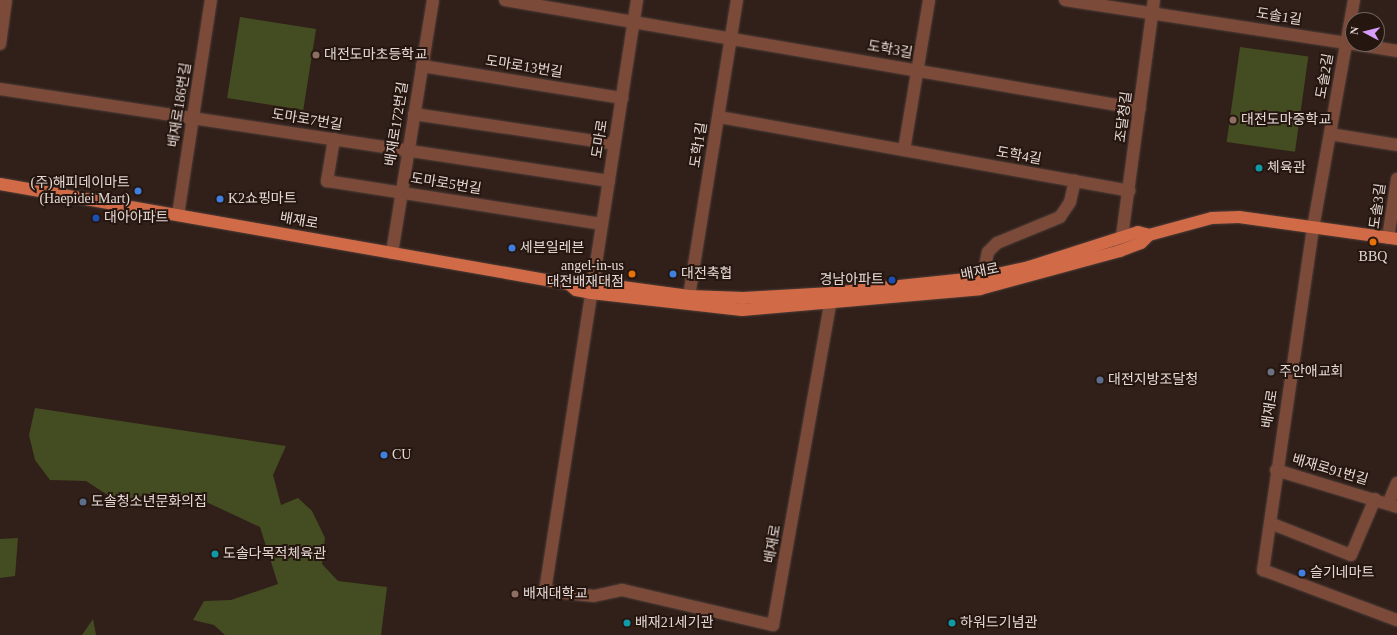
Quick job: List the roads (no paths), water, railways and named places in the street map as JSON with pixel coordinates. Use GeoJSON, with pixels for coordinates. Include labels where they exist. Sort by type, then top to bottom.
{"type":"FeatureCollection","features":[{"type":"Feature","properties":{"kind":"main road","name":"배재로"},"geometry":{"type":"LineString","coordinates":[[0,184],[569,284],[578,281],[592,288],[743,304],[832,298],[936,288],[994,286],[1120,251],[1141,243],[1149,235],[1212,218],[1239,216],[1393,239]]}},
{"type":"Feature","properties":{"kind":"main road","name":"배재로"},"geometry":{"type":"LineString","coordinates":[[936,288],[1029,267],[1138,232],[1149,235]]}},
{"type":"Feature","properties":{"kind":"main road","name":"배재로"},"geometry":{"type":"LineString","coordinates":[[592,288],[689,296],[743,304]]}},
{"type":"Feature","properties":{"kind":"street"},"geometry":{"type":"LineString","coordinates":[[0,44],[6,0]]}},
{"type":"Feature","properties":{"kind":"street","name":"배재로186번길"},"geometry":{"type":"LineString","coordinates":[[178,215],[211,0]]}},
{"type":"Feature","properties":{"kind":"street","name":"배재로172번길"},"geometry":{"type":"LineString","coordinates":[[392,253],[433,0]]}},
{"type":"Feature","properties":{"kind":"street","name":"도학3길"},"geometry":{"type":"LineString","coordinates":[[505,0],[731,37],[1140,109]]}},
{"type":"Feature","properties":{"kind":"street","name":"도마로"},"geometry":{"type":"LineString","coordinates":[[592,288],[637,0]]}},
{"type":"Feature","properties":{"kind":"street","name":"도학1길"},"geometry":{"type":"LineString","coordinates":[[689,296],[737,0]]}},
{"type":"Feature","properties":{"kind":"street"},"geometry":{"type":"LineString","coordinates":[[904,150],[929,0]]}},
{"type":"Feature","properties":{"kind":"street","name":"도솔1길"},"geometry":{"type":"LineString","coordinates":[[1065,0],[1345,43]]}},
{"type":"Feature","properties":{"kind":"street","name":"조달청길"},"geometry":{"type":"LineString","coordinates":[[1120,251],[1130,191],[1154,0]]}},
{"type":"Feature","properties":{"kind":"street","name":"도솔2길"},"geometry":{"type":"LineString","coordinates":[[1353,12],[1354,0]]}},
{"type":"Feature","properties":{"kind":"street","name":"도솔1길"},"geometry":{"type":"LineString","coordinates":[[1385,49],[1397,51]]}},
{"type":"Feature","properties":{"kind":"street","name":"도솔2길"},"geometry":{"type":"LineString","coordinates":[[1313,228],[1330,134],[1349,52]]}},
{"type":"Feature","properties":{"kind":"street","name":"도마로13번길"},"geometry":{"type":"LineString","coordinates":[[422,66],[622,98]]}},
{"type":"Feature","properties":{"kind":"street","name":"도마로7번길"},"geometry":{"type":"LineString","coordinates":[[0,89],[608,181]]}},
{"type":"Feature","properties":{"kind":"street"},"geometry":{"type":"LineString","coordinates":[[414,114],[614,144]]}},
{"type":"Feature","properties":{"kind":"street","name":"도학4길"},"geometry":{"type":"LineString","coordinates":[[719,117],[1130,191]]}},
{"type":"Feature","properties":{"kind":"street"},"geometry":{"type":"LineString","coordinates":[[1330,134],[1397,145]]}},
{"type":"Feature","properties":{"kind":"street","name":"도마로5번길"},"geometry":{"type":"LineString","coordinates":[[334,139],[327,181],[602,224]]}},
{"type":"Feature","properties":{"kind":"street","name":"도솔3길"},"geometry":{"type":"LineString","coordinates":[[1393,239],[1397,179]]}},
{"type":"Feature","properties":{"kind":"street"},"geometry":{"type":"LineString","coordinates":[[983,277],[988,252],[997,242],[1060,218],[1070,202],[1075,181]]}},
{"type":"Feature","properties":{"kind":"street","name":"배재로"},"geometry":{"type":"LineString","coordinates":[[1313,228],[1276,470],[1263,570],[1397,620]]}},
{"type":"Feature","properties":{"kind":"street","name":"배재로"},"geometry":{"type":"LineString","coordinates":[[592,288],[545,590],[594,596],[622,590],[773,625],[832,298]]}},
{"type":"Feature","properties":{"kind":"street","name":"배재로91번길"},"geometry":{"type":"LineString","coordinates":[[1276,470],[1375,498],[1392,506],[1397,483]]}},
{"type":"Feature","properties":{"kind":"street","name":"배재로91번길"},"geometry":{"type":"LineString","coordinates":[[1270,523],[1351,555],[1375,498]]}},
{"type":"Feature","properties":{"kind":"place","name":"대전도마초등학교"},"geometry":{"type":"Point","coordinates":[316,55]}},
{"type":"Feature","properties":{"kind":"place","name":"대전도마중학교"},"geometry":{"type":"Point","coordinates":[1233,120]}},
{"type":"Feature","properties":{"kind":"place","name":"체육관"},"geometry":{"type":"Point","coordinates":[1259,168]}},
{"type":"Feature","properties":{"kind":"place","name":"(주)해피데이마트 (Haepidei Mart)"},"geometry":{"type":"Point","coordinates":[138,191]}},
{"type":"Feature","properties":{"kind":"place","name":"K2쇼핑마트"},"geometry":{"type":"Point","coordinates":[220,199]}},
{"type":"Feature","properties":{"kind":"place","name":"대아아파트"},"geometry":{"type":"Point","coordinates":[96,218]}},
{"type":"Feature","properties":{"kind":"place","name":"BBQ"},"geometry":{"type":"Point","coordinates":[1373,242]}},
{"type":"Feature","properties":{"kind":"place","name":"세븐일레븐"},"geometry":{"type":"Point","coordinates":[512,248]}},
{"type":"Feature","properties":{"kind":"place","name":"angel-in-us 대전배재대점"},"geometry":{"type":"Point","coordinates":[632,274]}},
{"type":"Feature","properties":{"kind":"place","name":"대전축협"},"geometry":{"type":"Point","coordinates":[673,274]}},
{"type":"Feature","properties":{"kind":"place","name":"경남아파트"},"geometry":{"type":"Point","coordinates":[892,280]}},
{"type":"Feature","properties":{"kind":"place","name":"주안애교회"},"geometry":{"type":"Point","coordinates":[1271,372]}},
{"type":"Feature","properties":{"kind":"place","name":"대전지방조달청"},"geometry":{"type":"Point","coordinates":[1100,380]}},
{"type":"Feature","properties":{"kind":"place","name":"CU"},"geometry":{"type":"Point","coordinates":[384,455]}},
{"type":"Feature","properties":{"kind":"place","name":"도솔청소년문화의집"},"geometry":{"type":"Point","coordinates":[83,502]}},
{"type":"Feature","properties":{"kind":"place","name":"도솔다목적체육관"},"geometry":{"type":"Point","coordinates":[215,554]}},
{"type":"Feature","properties":{"kind":"place","name":"슬기네마트"},"geometry":{"type":"Point","coordinates":[1302,573]}},
{"type":"Feature","properties":{"kind":"place","name":"배재대학교"},"geometry":{"type":"Point","coordinates":[515,594]}},
{"type":"Feature","properties":{"kind":"place","name":"배재21세기관"},"geometry":{"type":"Point","coordinates":[627,623]}},
{"type":"Feature","properties":{"kind":"place","name":"하워드기념관"},"geometry":{"type":"Point","coordinates":[952,623]}}]}
